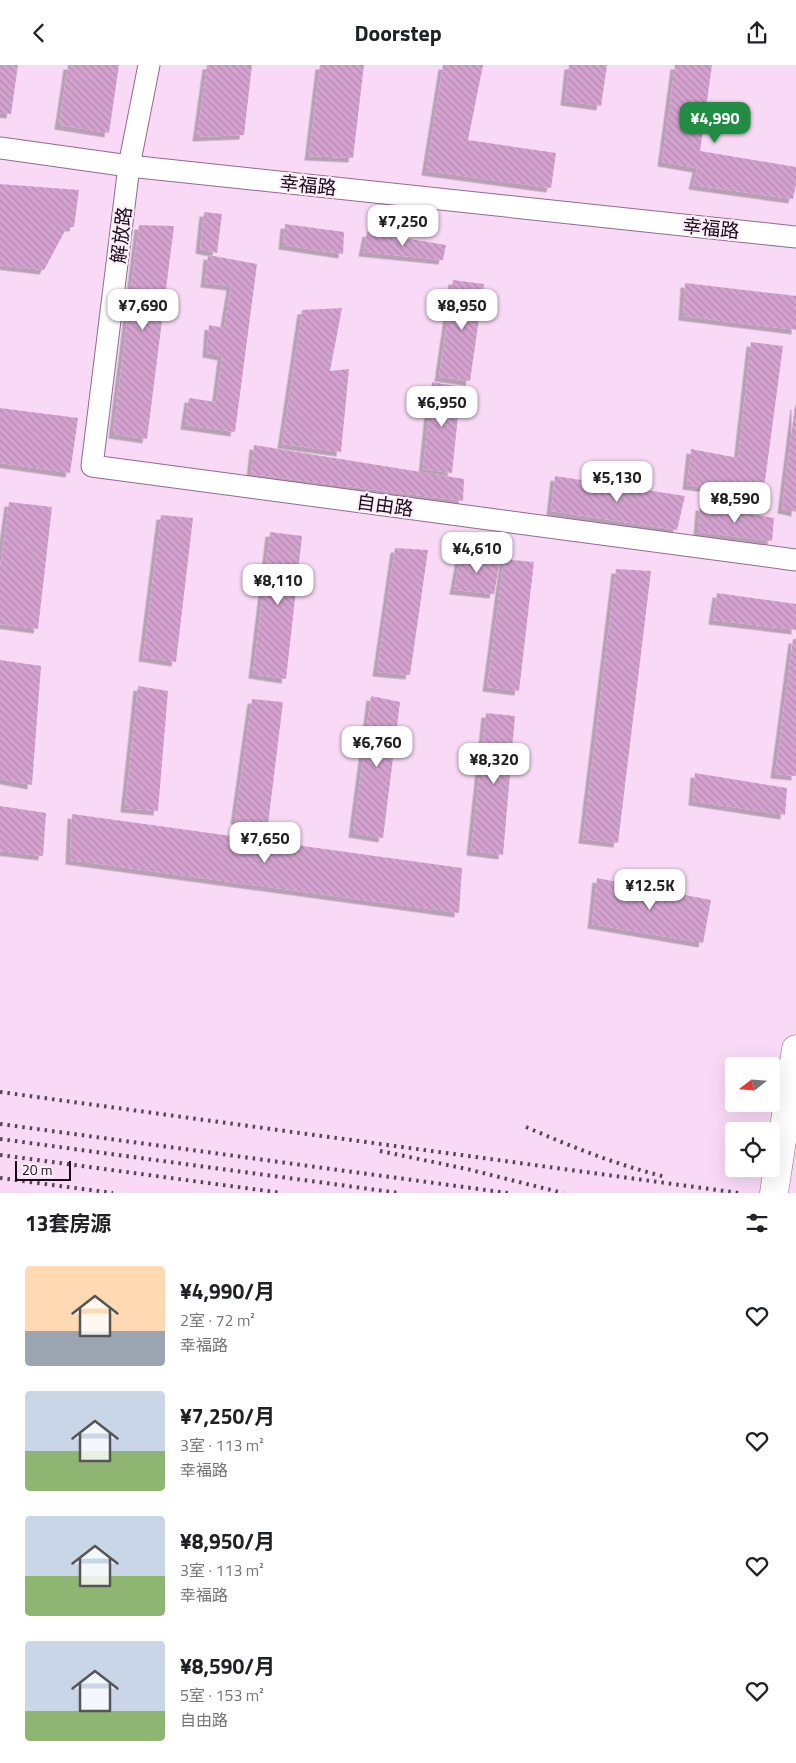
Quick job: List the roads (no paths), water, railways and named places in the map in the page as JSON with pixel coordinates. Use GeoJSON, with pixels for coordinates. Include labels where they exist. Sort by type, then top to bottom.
{"type":"FeatureCollection","features":[{"type":"Feature","properties":{"kind":"main road"},"geometry":{"type":"LineString","coordinates":[[774,1193],[796,1049]]}},
{"type":"Feature","properties":{"kind":"street","name":"解放路"},"geometry":{"type":"LineString","coordinates":[[92,466],[129,166],[149,65]]}},
{"type":"Feature","properties":{"kind":"street","name":"幸福路"},"geometry":{"type":"LineString","coordinates":[[0,148],[129,166],[796,237]]}},
{"type":"Feature","properties":{"kind":"street","name":"自由路"},"geometry":{"type":"LineString","coordinates":[[92,466],[796,560]]}},
{"type":"Feature","properties":{"kind":"railway"},"geometry":{"type":"LineString","coordinates":[[0,1092],[739,1193]]}},
{"type":"Feature","properties":{"kind":"railway"},"geometry":{"type":"LineString","coordinates":[[0,1124],[508,1193]]}},
{"type":"Feature","properties":{"kind":"railway"},"geometry":{"type":"LineString","coordinates":[[526,1127],[595,1155],[666,1177]]}},
{"type":"Feature","properties":{"kind":"railway"},"geometry":{"type":"LineString","coordinates":[[0,1139],[399,1193]]}},
{"type":"Feature","properties":{"kind":"railway"},"geometry":{"type":"LineString","coordinates":[[380,1151],[467,1169],[563,1193]]}},
{"type":"Feature","properties":{"kind":"railway"},"geometry":{"type":"LineString","coordinates":[[0,1155],[282,1193]]}},
{"type":"Feature","properties":{"kind":"railway"},"geometry":{"type":"LineString","coordinates":[[0,1178],[113,1193]]}}]}
